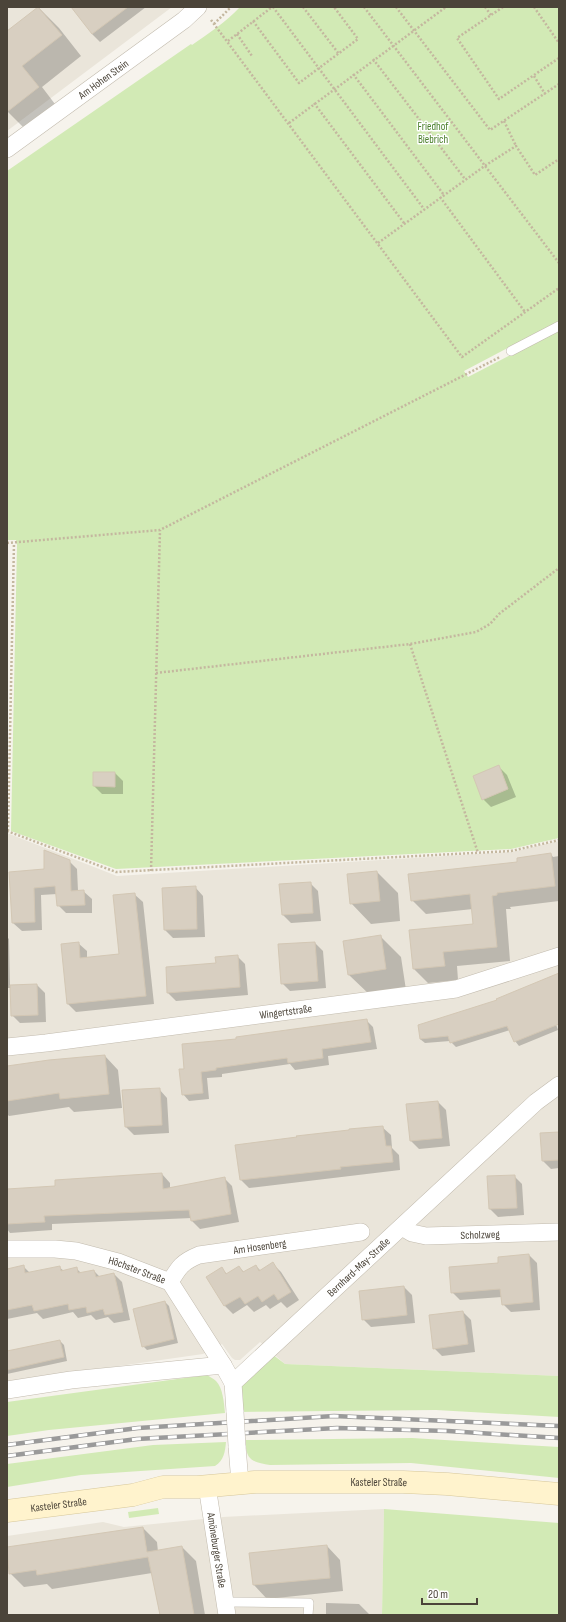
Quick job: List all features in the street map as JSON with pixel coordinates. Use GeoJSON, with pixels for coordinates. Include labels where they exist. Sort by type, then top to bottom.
{"type":"FeatureCollection","features":[{"type":"Feature","properties":{"kind":"main road","name":"Kasteler Straße"},"geometry":{"type":"LineString","coordinates":[[7,1511],[133,1495],[163,1486],[203,1486],[240,1483],[309,1481],[403,1482],[447,1484],[559,1494]]}},
{"type":"Feature","properties":{"kind":"street","name":"Am Hohen Stein"},"geometry":{"type":"LineString","coordinates":[[7,149],[184,20],[204,13]]}},
{"type":"Feature","properties":{"kind":"street","name":"Wingertstraße"},"geometry":{"type":"LineString","coordinates":[[7,1047],[46,1044],[456,989],[559,956]]}},
{"type":"Feature","properties":{"kind":"street","name":"Bernhard-May-Straße"},"geometry":{"type":"LineString","coordinates":[[233,1383],[536,1102],[559,1085]]}},
{"type":"Feature","properties":{"kind":"street","name":"Scholzweg"},"geometry":{"type":"LineString","coordinates":[[402,1227],[412,1233],[426,1236],[559,1232]]}},
{"type":"Feature","properties":{"kind":"street","name":"Am Hosenberg"},"geometry":{"type":"LineString","coordinates":[[170,1282],[186,1260],[199,1255],[361,1232]]}},
{"type":"Feature","properties":{"kind":"street","name":"Höchster Straße"},"geometry":{"type":"LineString","coordinates":[[7,1249],[55,1249],[76,1251],[118,1262],[170,1282],[224,1365],[233,1383]]}},
{"type":"Feature","properties":{"kind":"street"},"geometry":{"type":"LineString","coordinates":[[7,1390],[71,1380],[224,1365]]}},
{"type":"Feature","properties":{"kind":"street"},"geometry":{"type":"LineString","coordinates":[[233,1383],[236,1446],[240,1483]]}},
{"type":"Feature","properties":{"kind":"street","name":"Amöneburger Straße"},"geometry":{"type":"LineString","coordinates":[[203,1486],[226,1609]]}},
{"type":"Feature","properties":{"kind":"lane"},"geometry":{"type":"LineString","coordinates":[[511,351],[559,326]]}},
{"type":"Feature","properties":{"kind":"lane"},"geometry":{"type":"LineString","coordinates":[[226,1609],[309,1603],[308,1615]]}},
{"type":"Feature","properties":{"kind":"path"},"geometry":{"type":"LineString","coordinates":[[214,24],[231,7]]}},
{"type":"Feature","properties":{"kind":"path"},"geometry":{"type":"LineString","coordinates":[[228,41],[272,7],[424,209]]}},
{"type":"Feature","properties":{"kind":"path"},"geometry":{"type":"LineString","coordinates":[[303,7],[339,54]]}},
{"type":"Feature","properties":{"kind":"path"},"geometry":{"type":"LineString","coordinates":[[253,21],[299,83],[320,69],[358,39],[334,7]]}},
{"type":"Feature","properties":{"kind":"path"},"geometry":{"type":"LineString","coordinates":[[364,7],[486,165],[559,263]]}},
{"type":"Feature","properties":{"kind":"path"},"geometry":{"type":"LineString","coordinates":[[396,7],[490,130],[559,84]]}},
{"type":"Feature","properties":{"kind":"path"},"geometry":{"type":"LineString","coordinates":[[289,123],[373,59],[446,7]]}},
{"type":"Feature","properties":{"kind":"path"},"geometry":{"type":"LineString","coordinates":[[485,7],[491,15]]}},
{"type":"Feature","properties":{"kind":"path"},"geometry":{"type":"LineString","coordinates":[[503,7],[457,38],[498,99],[559,58]]}},
{"type":"Feature","properties":{"kind":"path"},"geometry":{"type":"LineString","coordinates":[[534,7],[559,43]]}},
{"type":"Feature","properties":{"kind":"path"},"geometry":{"type":"LineString","coordinates":[[204,13],[228,41],[462,357],[559,288]]}},
{"type":"Feature","properties":{"kind":"path"},"geometry":{"type":"LineString","coordinates":[[237,34],[252,56]]}},
{"type":"Feature","properties":{"kind":"path"},"geometry":{"type":"LineString","coordinates":[[373,59],[465,180]]}},
{"type":"Feature","properties":{"kind":"path"},"geometry":{"type":"LineString","coordinates":[[353,74],[444,195]]}},
{"type":"Feature","properties":{"kind":"path"},"geometry":{"type":"LineString","coordinates":[[534,76],[545,94]]}},
{"type":"Feature","properties":{"kind":"path"},"geometry":{"type":"LineString","coordinates":[[314,103],[404,224]]}},
{"type":"Feature","properties":{"kind":"path"},"geometry":{"type":"LineString","coordinates":[[504,120],[516,146],[535,175],[559,159]]}},
{"type":"Feature","properties":{"kind":"path"},"geometry":{"type":"LineString","coordinates":[[378,243],[440,197],[516,146]]}},
{"type":"Feature","properties":{"kind":"path"},"geometry":{"type":"LineString","coordinates":[[440,197],[525,312]]}},
{"type":"Feature","properties":{"kind":"path"},"geometry":{"type":"LineString","coordinates":[[7,543],[160,530],[511,351]]}},
{"type":"Feature","properties":{"kind":"path"},"geometry":{"type":"LineString","coordinates":[[151,871],[160,530]]}},
{"type":"Feature","properties":{"kind":"path"},"geometry":{"type":"LineString","coordinates":[[14,543],[8,831],[116,872],[511,851],[559,840]]}},
{"type":"Feature","properties":{"kind":"path"},"geometry":{"type":"LineString","coordinates":[[156,673],[410,644],[476,632],[490,624],[499,614],[559,568]]}},
{"type":"Feature","properties":{"kind":"path"},"geometry":{"type":"LineString","coordinates":[[410,644],[478,853]]}},
{"type":"Feature","properties":{"kind":"shaded area"},"geometry":{"type":"Polygon","coordinates":[[[7,7],[172,7],[7,131],[7,7]]]}},
{"type":"Feature","properties":{"kind":"shaded area"},"geometry":{"type":"Polygon","coordinates":[[[7,833],[117,876],[512,852],[559,841],[559,1376],[285,1364],[260,1342],[240,1360],[235,1360],[232,1358],[222,1344],[203,1354],[7,1382],[7,833]]]}},
{"type":"Feature","properties":{"kind":"shaded area"},"geometry":{"type":"Polygon","coordinates":[[[384,1509],[382,1615],[7,1615],[7,1536],[103,1522],[124,1527],[223,1517],[384,1509]]]}},
{"type":"Feature","properties":{"kind":"green space","name":"Friedhof Biebrich"},"geometry":{"type":"Polygon","coordinates":[[[240,7],[559,7],[559,321],[464,371],[468,377],[559,330],[559,838],[511,849],[116,869],[11,831],[17,545],[16,540],[7,540],[7,171],[191,44],[192,45],[204,37],[223,23],[240,7]]]}},
{"type":"Feature","properties":{"kind":"green space"},"geometry":{"type":"Polygon","coordinates":[[[268,1351],[285,1364],[559,1376],[559,1417],[436,1410],[235,1412],[233,1383],[268,1351]]]}},
{"type":"Feature","properties":{"kind":"green space"},"geometry":{"type":"Polygon","coordinates":[[[207,1375],[216,1381],[220,1388],[223,1396],[225,1413],[49,1430],[7,1436],[7,1402],[207,1375]]]}},
{"type":"Feature","properties":{"kind":"green space"},"geometry":{"type":"Polygon","coordinates":[[[412,1438],[559,1447],[559,1478],[411,1463],[270,1465],[259,1463],[251,1459],[246,1447],[246,1440],[412,1438]]]}},
{"type":"Feature","properties":{"kind":"green space"},"geometry":{"type":"Polygon","coordinates":[[[226,1442],[222,1458],[215,1466],[81,1475],[7,1487],[7,1464],[153,1445],[226,1442]]]}},
{"type":"Feature","properties":{"kind":"green space"},"geometry":{"type":"Polygon","coordinates":[[[158,1508],[159,1514],[129,1518],[128,1512],[158,1508]]]}},
{"type":"Feature","properties":{"kind":"green space"},"geometry":{"type":"Polygon","coordinates":[[[384,1509],[559,1523],[559,1615],[382,1615],[384,1509]]]}},
{"type":"Feature","properties":{"kind":"building"},"geometry":{"type":"Polygon","coordinates":[[[38,7],[62,35],[22,66],[39,87],[7,112],[7,31],[38,7]]]}},
{"type":"Feature","properties":{"kind":"building"},"geometry":{"type":"Polygon","coordinates":[[[71,7],[128,7],[92,34],[71,7]]]}},
{"type":"Feature","properties":{"kind":"building"},"geometry":{"type":"Polygon","coordinates":[[[499,765],[508,789],[482,800],[473,776],[499,765]]]}},
{"type":"Feature","properties":{"kind":"building"},"geometry":{"type":"Polygon","coordinates":[[[93,772],[115,772],[115,787],[93,786],[93,772]]]}},
{"type":"Feature","properties":{"kind":"building"},"geometry":{"type":"Polygon","coordinates":[[[44,850],[70,860],[71,891],[84,890],[85,905],[57,906],[55,886],[34,888],[35,922],[12,923],[9,872],[44,869],[44,850]]]}},
{"type":"Feature","properties":{"kind":"building"},"geometry":{"type":"Polygon","coordinates":[[[551,853],[555,886],[497,893],[497,895],[492,896],[497,947],[443,952],[445,966],[413,969],[409,930],[473,924],[470,894],[411,901],[408,874],[517,862],[517,858],[551,853]]]}},
{"type":"Feature","properties":{"kind":"building"},"geometry":{"type":"Polygon","coordinates":[[[377,871],[380,901],[350,904],[347,874],[377,871]]]}},
{"type":"Feature","properties":{"kind":"building"},"geometry":{"type":"Polygon","coordinates":[[[311,882],[313,913],[282,915],[279,884],[311,882]]]}},
{"type":"Feature","properties":{"kind":"building"},"geometry":{"type":"Polygon","coordinates":[[[196,886],[197,929],[164,930],[162,888],[196,886]]]}},
{"type":"Feature","properties":{"kind":"building"},"geometry":{"type":"Polygon","coordinates":[[[135,893],[146,996],[67,1004],[61,944],[79,942],[80,958],[119,954],[113,895],[135,893]]]}},
{"type":"Feature","properties":{"kind":"building"},"geometry":{"type":"Polygon","coordinates":[[[381,935],[386,969],[348,975],[343,941],[381,935]]]}},
{"type":"Feature","properties":{"kind":"building"},"geometry":{"type":"Polygon","coordinates":[[[315,942],[318,981],[281,984],[278,944],[315,942]]]}},
{"type":"Feature","properties":{"kind":"building"},"geometry":{"type":"Polygon","coordinates":[[[238,955],[240,987],[167,993],[166,967],[216,963],[215,957],[238,955]]]}},
{"type":"Feature","properties":{"kind":"building"},"geometry":{"type":"Polygon","coordinates":[[[559,973],[559,1024],[514,1042],[507,1026],[450,1043],[448,1036],[420,1039],[418,1025],[497,1000],[496,999],[559,973]]]}},
{"type":"Feature","properties":{"kind":"building"},"geometry":{"type":"Polygon","coordinates":[[[37,984],[38,1015],[11,1016],[10,985],[37,984]]]}},
{"type":"Feature","properties":{"kind":"building"},"geometry":{"type":"Polygon","coordinates":[[[367,1019],[371,1042],[322,1049],[323,1058],[288,1063],[287,1058],[216,1068],[216,1070],[201,1072],[203,1093],[182,1095],[179,1069],[184,1069],[182,1044],[236,1039],[236,1037],[367,1019]]]}},
{"type":"Feature","properties":{"kind":"building"},"geometry":{"type":"Polygon","coordinates":[[[105,1055],[109,1094],[60,1099],[59,1093],[7,1101],[7,1066],[49,1060],[105,1055]]]}},
{"type":"Feature","properties":{"kind":"building"},"geometry":{"type":"Polygon","coordinates":[[[160,1088],[162,1125],[125,1127],[122,1090],[160,1088]]]}},
{"type":"Feature","properties":{"kind":"building"},"geometry":{"type":"Polygon","coordinates":[[[438,1101],[442,1138],[410,1141],[406,1104],[438,1101]]]}},
{"type":"Feature","properties":{"kind":"building"},"geometry":{"type":"Polygon","coordinates":[[[383,1126],[386,1146],[391,1146],[393,1162],[340,1167],[341,1169],[240,1180],[235,1145],[349,1129],[383,1126]]]}},
{"type":"Feature","properties":{"kind":"building"},"geometry":{"type":"Polygon","coordinates":[[[559,1132],[559,1160],[542,1161],[540,1133],[559,1132]]]}},
{"type":"Feature","properties":{"kind":"building"},"geometry":{"type":"Polygon","coordinates":[[[162,1173],[163,1189],[225,1177],[231,1214],[191,1221],[189,1210],[44,1216],[45,1222],[7,1224],[7,1189],[55,1186],[55,1180],[162,1173]]]}},
{"type":"Feature","properties":{"kind":"building"},"geometry":{"type":"Polygon","coordinates":[[[515,1175],[517,1208],[489,1209],[487,1176],[515,1175]]]}},
{"type":"Feature","properties":{"kind":"building"},"geometry":{"type":"Polygon","coordinates":[[[529,1254],[533,1302],[502,1305],[500,1289],[451,1293],[449,1267],[498,1263],[498,1257],[529,1254]]]}},
{"type":"Feature","properties":{"kind":"building"},"geometry":{"type":"Polygon","coordinates":[[[273,1262],[291,1292],[278,1300],[274,1294],[262,1302],[258,1296],[245,1304],[240,1297],[224,1306],[206,1277],[222,1267],[226,1274],[239,1266],[243,1272],[256,1265],[259,1271],[273,1262]]]}},
{"type":"Feature","properties":{"kind":"building"},"geometry":{"type":"Polygon","coordinates":[[[24,1265],[25,1273],[60,1266],[61,1271],[77,1267],[78,1273],[94,1270],[96,1277],[114,1273],[123,1312],[105,1315],[103,1309],[87,1313],[86,1307],[69,1310],[68,1304],[34,1311],[32,1305],[7,1310],[7,1269],[24,1265]]]}},
{"type":"Feature","properties":{"kind":"building"},"geometry":{"type":"Polygon","coordinates":[[[404,1286],[407,1315],[362,1320],[359,1291],[404,1286]]]}},
{"type":"Feature","properties":{"kind":"building"},"geometry":{"type":"Polygon","coordinates":[[[165,1301],[174,1339],[142,1347],[133,1309],[165,1301]]]}},
{"type":"Feature","properties":{"kind":"building"},"geometry":{"type":"Polygon","coordinates":[[[463,1311],[468,1344],[433,1349],[429,1315],[463,1311]]]}},
{"type":"Feature","properties":{"kind":"building"},"geometry":{"type":"Polygon","coordinates":[[[60,1340],[64,1357],[7,1370],[7,1351],[60,1340]]]}},
{"type":"Feature","properties":{"kind":"building"},"geometry":{"type":"Polygon","coordinates":[[[143,1527],[147,1552],[182,1546],[194,1615],[160,1615],[148,1557],[37,1575],[36,1570],[9,1574],[7,1547],[143,1527]]]}},
{"type":"Feature","properties":{"kind":"building"},"geometry":{"type":"Polygon","coordinates":[[[327,1545],[330,1578],[253,1585],[249,1553],[327,1545]]]}},
{"type":"Feature","properties":{"kind":"railway"},"geometry":{"type":"LineString","coordinates":[[7,1445],[138,1428],[334,1416],[559,1426]]}},
{"type":"Feature","properties":{"kind":"railway"},"geometry":{"type":"LineString","coordinates":[[7,1456],[137,1439],[337,1428],[448,1431],[559,1438]]}}]}
